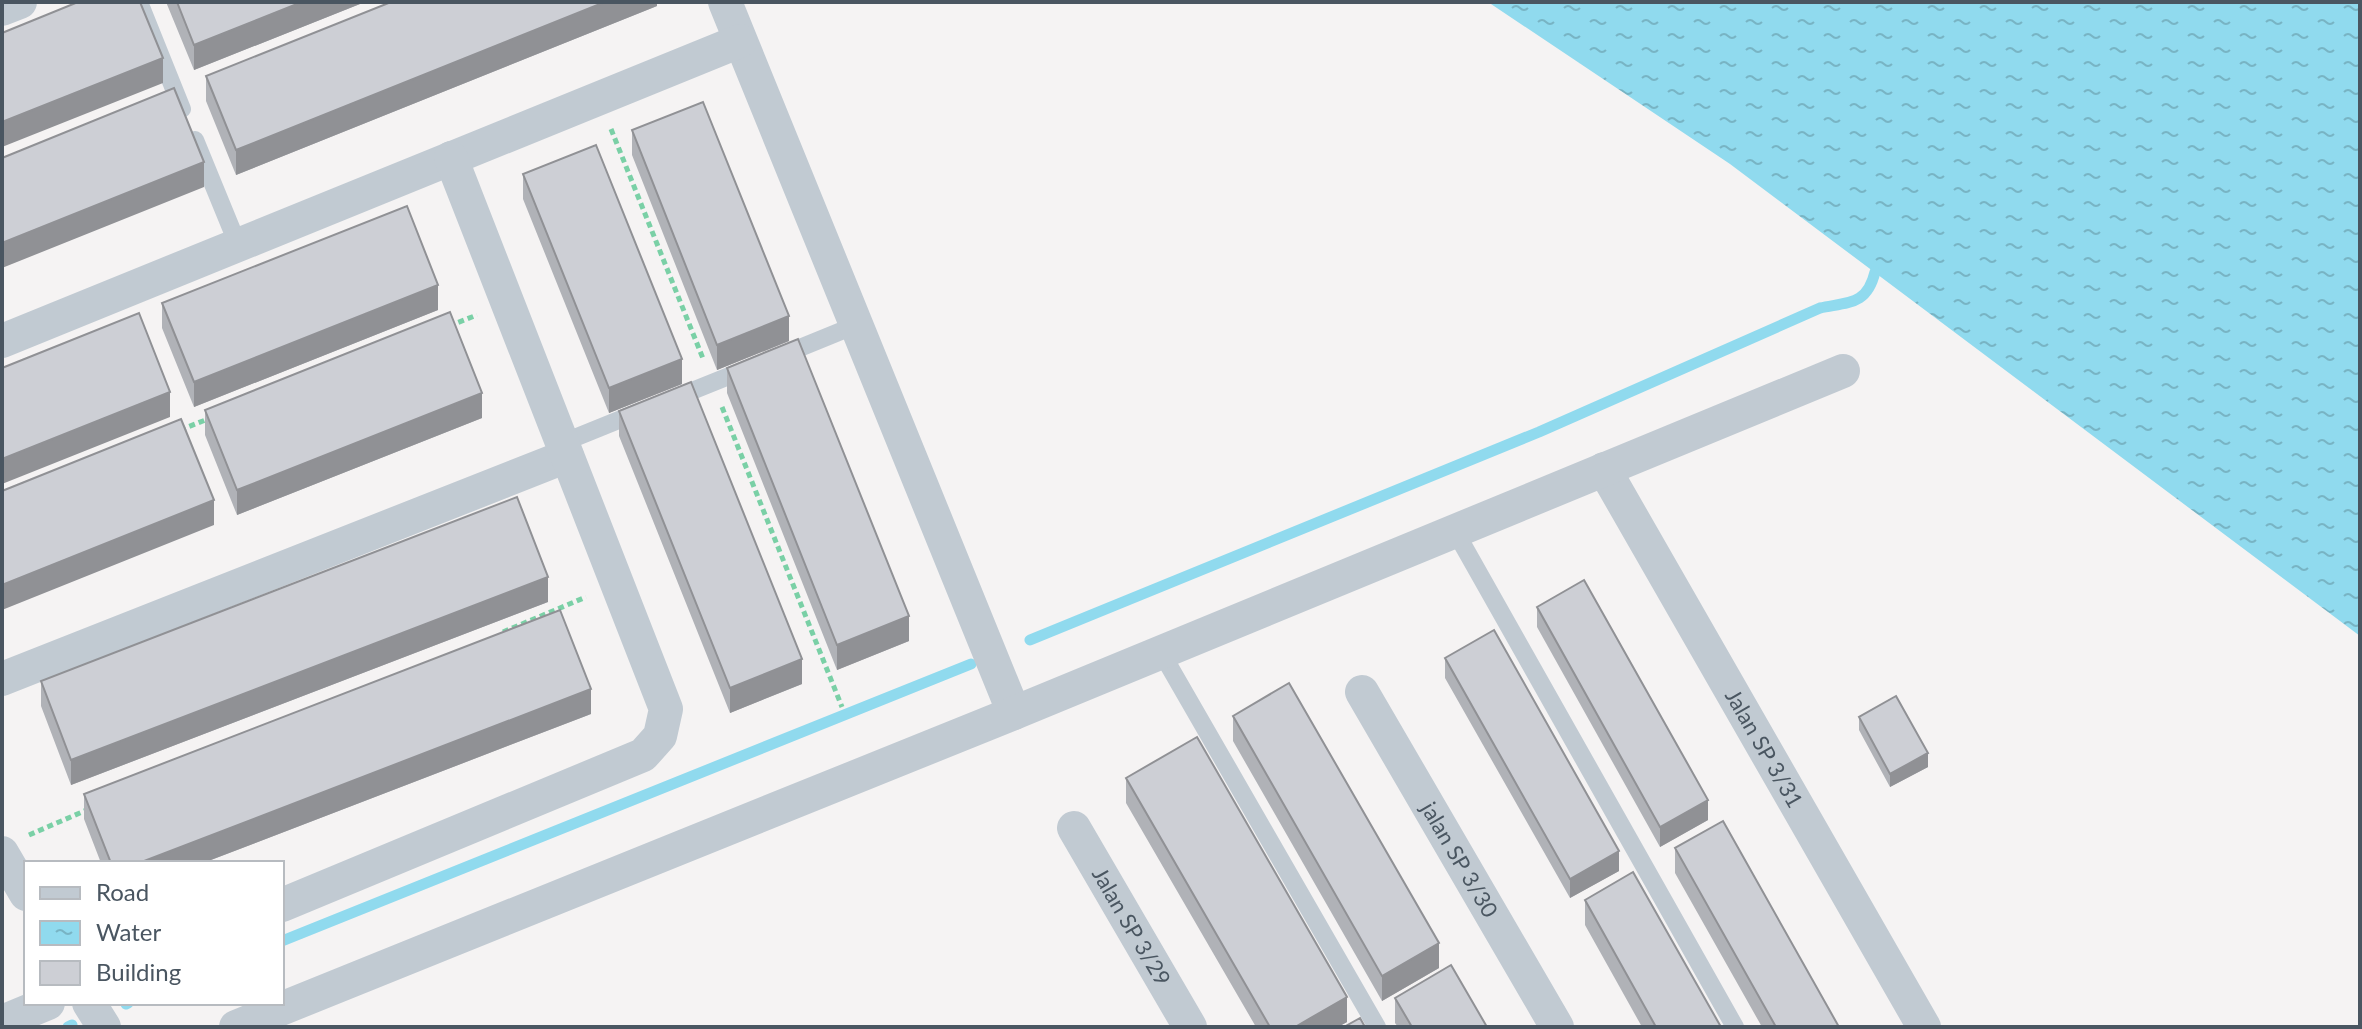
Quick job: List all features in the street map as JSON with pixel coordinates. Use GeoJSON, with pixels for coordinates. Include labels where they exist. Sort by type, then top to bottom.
{"type":"FeatureCollection","features":[{"type":"Feature","properties":{"kind":"street"},"geometry":{"type":"LineString","coordinates":[[2,9],[20,2]]}},
{"type":"Feature","properties":{"kind":"street"},"geometry":{"type":"LineString","coordinates":[[725,2],[1014,713]]}},
{"type":"Feature","properties":{"kind":"street"},"geometry":{"type":"LineString","coordinates":[[2,341],[740,41]]}},
{"type":"Feature","properties":{"kind":"street"},"geometry":{"type":"LineString","coordinates":[[284,904],[643,755],[660,736],[666,709],[451,158]]}},
{"type":"Feature","properties":{"kind":"street"},"geometry":{"type":"LineString","coordinates":[[236,1027],[1014,713],[1843,371]]}},
{"type":"Feature","properties":{"kind":"street"},"geometry":{"type":"LineString","coordinates":[[2,679],[565,449]]}},
{"type":"Feature","properties":{"kind":"street","name":"Jalan SP 3/31"},"geometry":{"type":"LineString","coordinates":[[1604,469],[1924,1027]]}},
{"type":"Feature","properties":{"kind":"street","name":"jalan SP 3/30"},"geometry":{"type":"LineString","coordinates":[[1362,692],[1557,1027]]}},
{"type":"Feature","properties":{"kind":"street","name":"Jalan SP 3/29"},"geometry":{"type":"LineString","coordinates":[[1074,828],[1190,1027]]}},
{"type":"Feature","properties":{"kind":"street"},"geometry":{"type":"LineString","coordinates":[[9,847],[24,888]]}},
{"type":"Feature","properties":{"kind":"street"},"geometry":{"type":"LineString","coordinates":[[2,1022],[43,1005]]}},
{"type":"Feature","properties":{"kind":"street"},"geometry":{"type":"LineString","coordinates":[[90,1005],[104,1027]]}},
{"type":"Feature","properties":{"kind":"lane"},"geometry":{"type":"LineString","coordinates":[[139,2],[238,245]]}},
{"type":"Feature","properties":{"kind":"lane"},"geometry":{"type":"LineString","coordinates":[[565,449],[856,325]]}},
{"type":"Feature","properties":{"kind":"lane"},"geometry":{"type":"LineString","coordinates":[[1455,531],[1735,1027]]}},
{"type":"Feature","properties":{"kind":"lane"},"geometry":{"type":"LineString","coordinates":[[1161,652],[1377,1027]]}},
{"type":"Feature","properties":{"kind":"path"},"geometry":{"type":"LineString","coordinates":[[448,326],[507,303]]}},
{"type":"Feature","properties":{"kind":"path"},"geometry":{"type":"LineString","coordinates":[[166,436],[210,418]]}},
{"type":"Feature","properties":{"kind":"path"},"geometry":{"type":"LineString","coordinates":[[500,634],[617,584]]}},
{"type":"Feature","properties":{"kind":"path"},"geometry":{"type":"LineString","coordinates":[[9,847],[90,809]]}},
{"type":"Feature","properties":{"kind":"water"},"geometry":{"type":"Polygon","coordinates":[[[1488,2],[2360,2],[2360,636],[1730,164],[1488,2]]]}},
{"type":"Feature","properties":{"kind":"building"},"geometry":{"type":"Polygon","coordinates":[[[78,2],[140,2],[163,58],[2,122],[2,33],[78,2]]]}},
{"type":"Feature","properties":{"kind":"building"},"geometry":{"type":"Polygon","coordinates":[[[177,2],[302,2],[194,45],[177,2]]]}},
{"type":"Feature","properties":{"kind":"building"},"geometry":{"type":"Polygon","coordinates":[[[391,2],[605,2],[236,150],[206,76],[391,2]]]}},
{"type":"Feature","properties":{"kind":"building"},"geometry":{"type":"Polygon","coordinates":[[[174,88],[204,162],[2,243],[2,158],[174,88]]]}},
{"type":"Feature","properties":{"kind":"building"},"geometry":{"type":"Polygon","coordinates":[[[703,102],[789,316],[717,345],[632,130],[703,102]]]}},
{"type":"Feature","properties":{"kind":"building"},"geometry":{"type":"Polygon","coordinates":[[[596,145],[682,359],[609,388],[523,174],[596,145]]]}},
{"type":"Feature","properties":{"kind":"building"},"geometry":{"type":"Polygon","coordinates":[[[407,206],[438,285],[194,382],[162,303],[407,206]]]}},
{"type":"Feature","properties":{"kind":"building"},"geometry":{"type":"Polygon","coordinates":[[[450,312],[482,393],[237,490],[205,410],[450,312]]]}},
{"type":"Feature","properties":{"kind":"building"},"geometry":{"type":"Polygon","coordinates":[[[139,313],[170,392],[2,459],[2,368],[139,313]]]}},
{"type":"Feature","properties":{"kind":"building"},"geometry":{"type":"Polygon","coordinates":[[[798,339],[909,616],[837,645],[727,368],[798,339]]]}},
{"type":"Feature","properties":{"kind":"building"},"geometry":{"type":"Polygon","coordinates":[[[691,382],[802,659],[730,688],[619,411],[691,382]]]}},
{"type":"Feature","properties":{"kind":"building"},"geometry":{"type":"Polygon","coordinates":[[[181,419],[214,500],[2,585],[2,491],[181,419]]]}},
{"type":"Feature","properties":{"kind":"building"},"geometry":{"type":"Polygon","coordinates":[[[517,497],[548,577],[71,760],[41,681],[517,497]]]}},
{"type":"Feature","properties":{"kind":"building"},"geometry":{"type":"Polygon","coordinates":[[[1584,580],[1708,800],[1660,827],[1537,607],[1584,580]]]}},
{"type":"Feature","properties":{"kind":"building"},"geometry":{"type":"Polygon","coordinates":[[[560,610],[591,689],[144,861],[110,861],[84,794],[560,610]]]}},
{"type":"Feature","properties":{"kind":"building"},"geometry":{"type":"Polygon","coordinates":[[[1494,630],[1619,851],[1570,879],[1445,658],[1494,630]]]}},
{"type":"Feature","properties":{"kind":"building"},"geometry":{"type":"Polygon","coordinates":[[[1289,683],[1439,943],[1382,976],[1233,716],[1289,683]]]}},
{"type":"Feature","properties":{"kind":"building"},"geometry":{"type":"Polygon","coordinates":[[[1896,696],[1928,753],[1890,774],[1859,717],[1896,696]]]}},
{"type":"Feature","properties":{"kind":"building"},"geometry":{"type":"Polygon","coordinates":[[[1197,737],[1347,997],[1295,1027],[1270,1027],[1126,778],[1197,737]]]}},
{"type":"Feature","properties":{"kind":"building"},"geometry":{"type":"Polygon","coordinates":[[[1723,821],[1839,1027],[1776,1027],[1675,848],[1723,821]]]}},
{"type":"Feature","properties":{"kind":"building"},"geometry":{"type":"Polygon","coordinates":[[[1633,872],[1721,1027],[1656,1027],[1585,900],[1633,872]]]}},
{"type":"Feature","properties":{"kind":"building"},"geometry":{"type":"Polygon","coordinates":[[[1451,965],[1487,1027],[1412,1027],[1395,998],[1451,965]]]}},
{"type":"Feature","properties":{"kind":"building"},"geometry":{"type":"Polygon","coordinates":[[[1360,1018],[1365,1027],[1344,1027],[1360,1018]]]}},
{"type":"Feature","properties":{"kind":"waterway"},"geometry":{"type":"LineString","coordinates":[[1030,640],[1539,432],[1820,308],[1855,300],[1867,291],[1875,272]]}},
{"type":"Feature","properties":{"kind":"waterway"},"geometry":{"type":"LineString","coordinates":[[284,940],[971,664]]}},
{"type":"Feature","properties":{"kind":"waterway"},"geometry":{"type":"LineString","coordinates":[[68,1027],[72,1025]]}}]}
